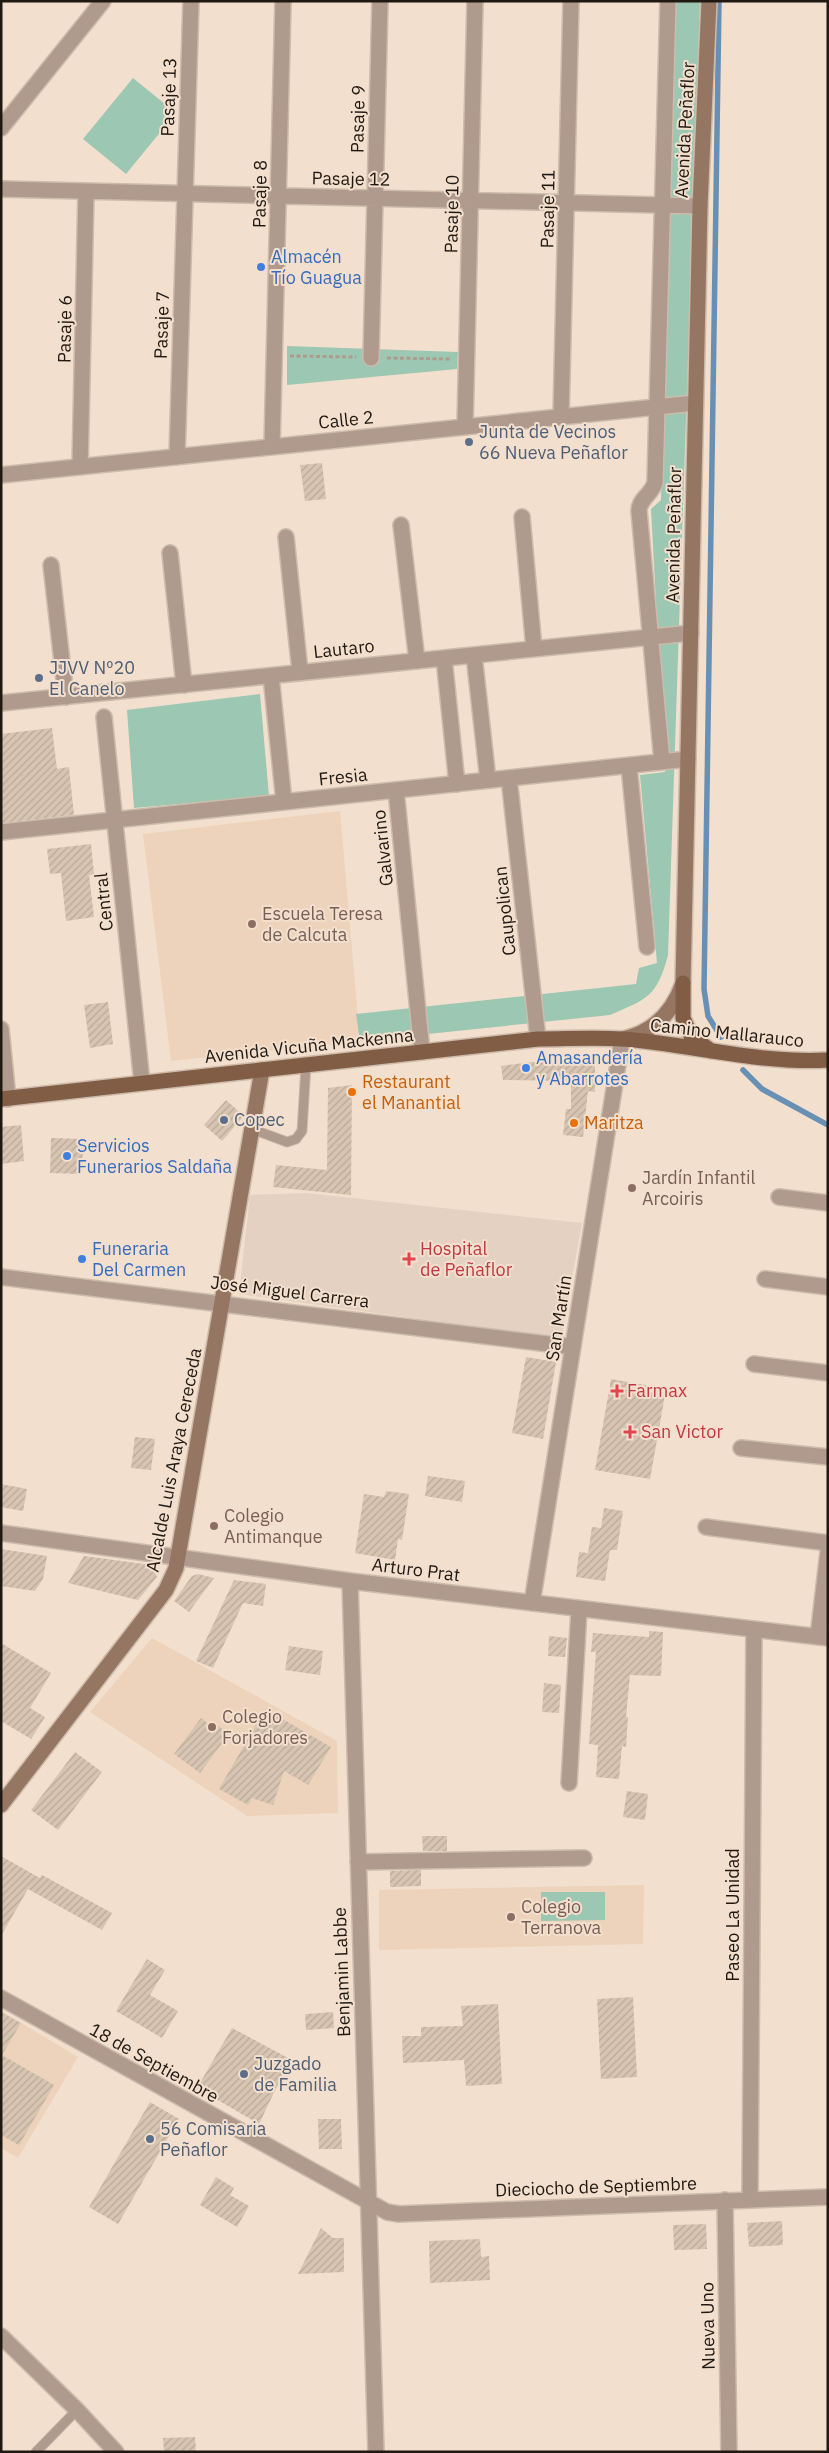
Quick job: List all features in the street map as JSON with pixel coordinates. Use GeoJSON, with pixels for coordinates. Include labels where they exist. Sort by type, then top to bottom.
{"type":"FeatureCollection","features":[{"type":"Feature","properties":{"kind":"main road","name":"Avenida Peñaflor"},"geometry":{"type":"LineString","coordinates":[[622,1039],[644,1033],[664,1018],[678,996],[683,983],[700,206],[710,1]]}},
{"type":"Feature","properties":{"kind":"main road"},"geometry":{"type":"LineString","coordinates":[[683,983],[683,1018],[690,1036],[712,1052]]}},
{"type":"Feature","properties":{"kind":"main road","name":"Avenida Vicuña Mackenna"},"geometry":{"type":"LineString","coordinates":[[5,1099],[538,1039],[622,1039]]}},
{"type":"Feature","properties":{"kind":"main road","name":"Camino Mallarauco"},"geometry":{"type":"LineString","coordinates":[[622,1039],[712,1052],[803,1061],[828,1060]]}},
{"type":"Feature","properties":{"kind":"main road","name":"Alcalde Luis Araya Cereceda"},"geometry":{"type":"LineString","coordinates":[[1,1804],[166,1590],[178,1559],[262,1070]]}},
{"type":"Feature","properties":{"kind":"street"},"geometry":{"type":"LineString","coordinates":[[1,128],[103,1]]}},
{"type":"Feature","properties":{"kind":"street","name":"Pasaje 13"},"geometry":{"type":"LineString","coordinates":[[184,194],[192,1]]}},
{"type":"Feature","properties":{"kind":"street","name":"Pasaje 8"},"geometry":{"type":"LineString","coordinates":[[272,447],[283,1]]}},
{"type":"Feature","properties":{"kind":"street","name":"Pasaje 9"},"geometry":{"type":"LineString","coordinates":[[371,358],[380,1]]}},
{"type":"Feature","properties":{"kind":"street","name":"Pasaje 10"},"geometry":{"type":"LineString","coordinates":[[465,427],[475,1]]}},
{"type":"Feature","properties":{"kind":"street","name":"Pasaje 11"},"geometry":{"type":"LineString","coordinates":[[561,417],[571,1]]}},
{"type":"Feature","properties":{"kind":"street","name":"Avenida Peñaflor"},"geometry":{"type":"LineString","coordinates":[[662,762],[639,512],[640,503],[654,486],[668,1]]}},
{"type":"Feature","properties":{"kind":"street","name":"Pasaje 12"},"geometry":{"type":"LineString","coordinates":[[1,189],[700,206]]}},
{"type":"Feature","properties":{"kind":"street","name":"Pasaje 6"},"geometry":{"type":"LineString","coordinates":[[80,467],[86,192]]}},
{"type":"Feature","properties":{"kind":"street","name":"Pasaje 7"},"geometry":{"type":"LineString","coordinates":[[177,457],[184,194]]}},
{"type":"Feature","properties":{"kind":"street","name":"Calle 2"},"geometry":{"type":"LineString","coordinates":[[1,475],[695,403]]}},
{"type":"Feature","properties":{"kind":"street"},"geometry":{"type":"LineString","coordinates":[[522,517],[534,649]]}},
{"type":"Feature","properties":{"kind":"street"},"geometry":{"type":"LineString","coordinates":[[402,525],[417,661]]}},
{"type":"Feature","properties":{"kind":"street"},"geometry":{"type":"LineString","coordinates":[[286,537],[300,672]]}},
{"type":"Feature","properties":{"kind":"street"},"geometry":{"type":"LineString","coordinates":[[170,553],[184,685]]}},
{"type":"Feature","properties":{"kind":"street"},"geometry":{"type":"LineString","coordinates":[[51,565],[66,696]]}},
{"type":"Feature","properties":{"kind":"street","name":"Lautaro"},"geometry":{"type":"LineString","coordinates":[[1,703],[691,633]]}},
{"type":"Feature","properties":{"kind":"street"},"geometry":{"type":"LineString","coordinates":[[474,655],[488,780]]}},
{"type":"Feature","properties":{"kind":"street"},"geometry":{"type":"LineString","coordinates":[[444,658],[457,784]]}},
{"type":"Feature","properties":{"kind":"street"},"geometry":{"type":"LineString","coordinates":[[271,676],[284,802]]}},
{"type":"Feature","properties":{"kind":"street","name":"Central"},"geometry":{"type":"LineString","coordinates":[[104,717],[142,1083]]}},
{"type":"Feature","properties":{"kind":"street","name":"Fresia"},"geometry":{"type":"LineString","coordinates":[[1,832],[688,760]]}},
{"type":"Feature","properties":{"kind":"street"},"geometry":{"type":"LineString","coordinates":[[629,766],[647,947]]}},
{"type":"Feature","properties":{"kind":"street","name":"Caupolican"},"geometry":{"type":"LineString","coordinates":[[509,778],[538,1039]]}},
{"type":"Feature","properties":{"kind":"street","name":"Galvarino"},"geometry":{"type":"LineString","coordinates":[[396,790],[422,1052]]}},
{"type":"Feature","properties":{"kind":"street"},"geometry":{"type":"LineString","coordinates":[[1,1029],[5,1099]]}},
{"type":"Feature","properties":{"kind":"street","name":"San Martín"},"geometry":{"type":"LineString","coordinates":[[532,1603],[622,1039]]}},
{"type":"Feature","properties":{"kind":"street"},"geometry":{"type":"LineString","coordinates":[[778,1197],[828,1203]]}},
{"type":"Feature","properties":{"kind":"street","name":"José Miguel Carrera"},"geometry":{"type":"LineString","coordinates":[[1,1277],[573,1347]]}},
{"type":"Feature","properties":{"kind":"street"},"geometry":{"type":"LineString","coordinates":[[765,1279],[828,1287]]}},
{"type":"Feature","properties":{"kind":"street"},"geometry":{"type":"LineString","coordinates":[[754,1364],[828,1373]]}},
{"type":"Feature","properties":{"kind":"street"},"geometry":{"type":"LineString","coordinates":[[740,1448],[828,1457]]}},
{"type":"Feature","properties":{"kind":"street"},"geometry":{"type":"LineString","coordinates":[[706,1528],[828,1543]]}},
{"type":"Feature","properties":{"kind":"street","name":"Arturo Prat"},"geometry":{"type":"LineString","coordinates":[[1,1533],[178,1559],[350,1581],[823,1638]]}},
{"type":"Feature","properties":{"kind":"street"},"geometry":{"type":"LineString","coordinates":[[823,1638],[828,1552]]}},
{"type":"Feature","properties":{"kind":"street","name":"Benjamin Labbe"},"geometry":{"type":"LineString","coordinates":[[350,1581],[367,2203],[376,2452]]}},
{"type":"Feature","properties":{"kind":"street"},"geometry":{"type":"LineString","coordinates":[[569,1783],[579,1610]]}},
{"type":"Feature","properties":{"kind":"street","name":"Paseo La Unidad"},"geometry":{"type":"LineString","coordinates":[[750,2199],[754,1630]]}},
{"type":"Feature","properties":{"kind":"street"},"geometry":{"type":"LineString","coordinates":[[358,1862],[584,1858]]}},
{"type":"Feature","properties":{"kind":"street","name":"18 de Septiembre"},"geometry":{"type":"LineString","coordinates":[[1,1998],[367,2203]]}},
{"type":"Feature","properties":{"kind":"street","name":"Dieciocho de Septiembre"},"geometry":{"type":"LineString","coordinates":[[367,2203],[386,2212],[399,2214],[828,2197]]}},
{"type":"Feature","properties":{"kind":"street","name":"Nueva Uno"},"geometry":{"type":"LineString","coordinates":[[725,2200],[729,2452]]}},
{"type":"Feature","properties":{"kind":"street"},"geometry":{"type":"LineString","coordinates":[[4,2344],[77,2410],[116,2452]]}},
{"type":"Feature","properties":{"kind":"lane"},"geometry":{"type":"LineString","coordinates":[[252,1129],[287,1142],[299,1137],[302,1131],[306,1065]]}},
{"type":"Feature","properties":{"kind":"lane"},"geometry":{"type":"LineString","coordinates":[[36,2452],[77,2410]]}},
{"type":"Feature","properties":{"kind":"shaded area","name":"Escuela Teresa de Calcuta"},"geometry":{"type":"Polygon","coordinates":[[[340,811],[360,1041],[171,1061],[143,834],[340,811]]]}},
{"type":"Feature","properties":{"kind":"shaded area","name":"Hospital de Peñaflor"},"geometry":{"type":"Polygon","coordinates":[[[306,1193],[582,1223],[561,1339],[239,1294],[250,1195],[306,1193]]]}},
{"type":"Feature","properties":{"kind":"shaded area","name":"Colegio Forjadores"},"geometry":{"type":"Polygon","coordinates":[[[152,1638],[337,1741],[338,1813],[247,1816],[90,1712],[152,1638]]]}},
{"type":"Feature","properties":{"kind":"shaded area","name":"Colegio Terranova"},"geometry":{"type":"Polygon","coordinates":[[[644,1885],[643,1944],[379,1950],[379,1890],[644,1885]]]}},
{"type":"Feature","properties":{"kind":"shaded area"},"geometry":{"type":"Polygon","coordinates":[[[1,2011],[78,2057],[18,2158],[1,2148],[1,2011]]]}},
{"type":"Feature","properties":{"kind":"green space"},"geometry":{"type":"Polygon","coordinates":[[[672,1],[700,1],[668,955],[664,969],[660,980],[649,995],[633,1005],[610,1015],[360,1041],[356,1014],[636,984],[639,968],[657,963],[640,775],[665,772],[651,509],[661,500],[672,1]]]}},
{"type":"Feature","properties":{"kind":"green space"},"geometry":{"type":"Polygon","coordinates":[[[133,78],[176,113],[126,174],[83,139],[133,78]]]}},
{"type":"Feature","properties":{"kind":"green space"},"geometry":{"type":"Polygon","coordinates":[[[287,346],[458,352],[457,369],[287,385],[287,346]]]}},
{"type":"Feature","properties":{"kind":"green space"},"geometry":{"type":"Polygon","coordinates":[[[260,694],[269,796],[134,808],[127,710],[260,694]]]}},
{"type":"Feature","properties":{"kind":"green space"},"geometry":{"type":"Polygon","coordinates":[[[541,1892],[605,1892],[605,1920],[541,1921],[541,1892]]]}},
{"type":"Feature","properties":{"kind":"building"},"geometry":{"type":"Polygon","coordinates":[[[322,463],[326,499],[305,501],[300,465],[322,463]]]}},
{"type":"Feature","properties":{"kind":"building"},"geometry":{"type":"Polygon","coordinates":[[[52,728],[57,769],[69,767],[74,815],[1,823],[1,734],[52,728]]]}},
{"type":"Feature","properties":{"kind":"building"},"geometry":{"type":"Polygon","coordinates":[[[91,844],[94,874],[89,875],[94,917],[66,921],[61,873],[50,874],[47,849],[91,844]]]}},
{"type":"Feature","properties":{"kind":"building"},"geometry":{"type":"Polygon","coordinates":[[[108,1002],[113,1044],[90,1048],[84,1005],[108,1002]]]}},
{"type":"Feature","properties":{"kind":"building"},"geometry":{"type":"Polygon","coordinates":[[[532,1062],[595,1063],[595,1092],[588,1091],[583,1137],[563,1135],[566,1109],[571,1109],[571,1081],[503,1080],[501,1066],[532,1062]]]}},
{"type":"Feature","properties":{"kind":"building"},"geometry":{"type":"Polygon","coordinates":[[[352,1085],[351,1195],[273,1187],[276,1165],[327,1170],[328,1088],[352,1085]]]}},
{"type":"Feature","properties":{"kind":"building","name":"Copec"},"geometry":{"type":"Polygon","coordinates":[[[226,1100],[244,1116],[222,1141],[204,1125],[226,1100]]]}},
{"type":"Feature","properties":{"kind":"building"},"geometry":{"type":"Polygon","coordinates":[[[21,1125],[24,1161],[1,1164],[1,1127],[21,1125]]]}},
{"type":"Feature","properties":{"kind":"building","name":"Servicios Funerarios Saldaña"},"geometry":{"type":"Polygon","coordinates":[[[51,1138],[83,1139],[82,1174],[50,1173],[51,1138]]]}},
{"type":"Feature","properties":{"kind":"building"},"geometry":{"type":"Polygon","coordinates":[[[526,1357],[556,1362],[543,1439],[512,1433],[526,1357]]]}},
{"type":"Feature","properties":{"kind":"building","name":"San Victor"},"geometry":{"type":"Polygon","coordinates":[[[611,1379],[651,1386],[650,1392],[665,1395],[650,1479],[595,1470],[611,1379]]]}},
{"type":"Feature","properties":{"kind":"building"},"geometry":{"type":"Polygon","coordinates":[[[135,1437],[155,1439],[151,1470],[131,1468],[135,1437]]]}},
{"type":"Feature","properties":{"kind":"building"},"geometry":{"type":"Polygon","coordinates":[[[428,1476],[465,1481],[462,1502],[425,1496],[428,1476]]]}},
{"type":"Feature","properties":{"kind":"building"},"geometry":{"type":"Polygon","coordinates":[[[1,1484],[27,1489],[23,1511],[1,1507],[1,1484]]]}},
{"type":"Feature","properties":{"kind":"building"},"geometry":{"type":"Polygon","coordinates":[[[386,1491],[409,1494],[402,1540],[398,1539],[395,1560],[355,1553],[364,1494],[384,1497],[386,1491]]]}},
{"type":"Feature","properties":{"kind":"building"},"geometry":{"type":"Polygon","coordinates":[[[604,1508],[623,1511],[617,1550],[610,1550],[605,1581],[576,1577],[579,1552],[588,1553],[592,1527],[601,1528],[604,1508]]]}},
{"type":"Feature","properties":{"kind":"building"},"geometry":{"type":"Polygon","coordinates":[[[1,1549],[47,1556],[43,1579],[35,1591],[1,1586],[1,1549]]]}},
{"type":"Feature","properties":{"kind":"building"},"geometry":{"type":"Polygon","coordinates":[[[84,1556],[152,1565],[157,1577],[138,1600],[68,1583],[84,1556]]]}},
{"type":"Feature","properties":{"kind":"building"},"geometry":{"type":"Polygon","coordinates":[[[198,1574],[214,1578],[189,1612],[174,1601],[192,1576],[198,1574]]]}},
{"type":"Feature","properties":{"kind":"building"},"geometry":{"type":"Polygon","coordinates":[[[234,1580],[266,1584],[263,1606],[243,1603],[213,1668],[196,1661],[234,1580]]]}},
{"type":"Feature","properties":{"kind":"building"},"geometry":{"type":"Polygon","coordinates":[[[649,1631],[663,1632],[661,1676],[630,1675],[626,1717],[628,1717],[626,1747],[622,1746],[619,1779],[596,1777],[598,1745],[589,1744],[596,1652],[591,1652],[593,1633],[649,1637],[649,1631]]]}},
{"type":"Feature","properties":{"kind":"building"},"geometry":{"type":"Polygon","coordinates":[[[549,1636],[567,1638],[565,1657],[548,1656],[549,1636]]]}},
{"type":"Feature","properties":{"kind":"building"},"geometry":{"type":"Polygon","coordinates":[[[1,1643],[51,1673],[30,1708],[45,1717],[31,1739],[1,1721],[1,1643]]]}},
{"type":"Feature","properties":{"kind":"building"},"geometry":{"type":"Polygon","coordinates":[[[289,1646],[323,1651],[320,1675],[285,1670],[289,1646]]]}},
{"type":"Feature","properties":{"kind":"building"},"geometry":{"type":"Polygon","coordinates":[[[544,1683],[561,1685],[559,1713],[542,1712],[544,1683]]]}},
{"type":"Feature","properties":{"kind":"building"},"geometry":{"type":"Polygon","coordinates":[[[265,1709],[331,1747],[308,1785],[284,1771],[273,1805],[252,1798],[248,1805],[219,1789],[265,1709]]]}},
{"type":"Feature","properties":{"kind":"building"},"geometry":{"type":"Polygon","coordinates":[[[201,1718],[214,1728],[217,1725],[229,1734],[200,1773],[174,1754],[201,1718]]]}},
{"type":"Feature","properties":{"kind":"building"},"geometry":{"type":"Polygon","coordinates":[[[75,1752],[102,1772],[58,1830],[31,1810],[75,1752]]]}},
{"type":"Feature","properties":{"kind":"building"},"geometry":{"type":"Polygon","coordinates":[[[627,1791],[648,1794],[645,1820],[623,1817],[627,1791]]]}},
{"type":"Feature","properties":{"kind":"building"},"geometry":{"type":"Polygon","coordinates":[[[422,1836],[447,1836],[447,1851],[423,1851],[422,1836]]]}},
{"type":"Feature","properties":{"kind":"building"},"geometry":{"type":"Polygon","coordinates":[[[1,1856],[40,1878],[42,1875],[112,1913],[102,1930],[28,1889],[1,1936],[1,1856]]]}},
{"type":"Feature","properties":{"kind":"building"},"geometry":{"type":"Polygon","coordinates":[[[421,1870],[421,1886],[390,1887],[390,1871],[421,1870]]]}},
{"type":"Feature","properties":{"kind":"building"},"geometry":{"type":"Polygon","coordinates":[[[147,1959],[165,1970],[150,1995],[178,2011],[162,2038],[116,2011],[147,1959]]]}},
{"type":"Feature","properties":{"kind":"building"},"geometry":{"type":"Polygon","coordinates":[[[633,1997],[637,2077],[601,2079],[597,1999],[633,1997]]]}},
{"type":"Feature","properties":{"kind":"building"},"geometry":{"type":"Polygon","coordinates":[[[498,2004],[502,2084],[466,2086],[464,2060],[403,2063],[402,2036],[421,2036],[421,2027],[463,2026],[461,2006],[498,2004]]]}},
{"type":"Feature","properties":{"kind":"building"},"geometry":{"type":"Polygon","coordinates":[[[1,2012],[21,2023],[2,2055],[54,2085],[19,2145],[1,2135],[1,2012]]]}},
{"type":"Feature","properties":{"kind":"building"},"geometry":{"type":"Polygon","coordinates":[[[333,2012],[334,2028],[306,2030],[305,2014],[333,2012]]]}},
{"type":"Feature","properties":{"kind":"building","name":"Juzgado de Familia"},"geometry":{"type":"Polygon","coordinates":[[[232,2028],[290,2059],[259,2124],[197,2088],[232,2028]]]}},
{"type":"Feature","properties":{"kind":"building"},"geometry":{"type":"Polygon","coordinates":[[[150,2102],[179,2119],[118,2224],[89,2207],[150,2102]]]}},
{"type":"Feature","properties":{"kind":"building"},"geometry":{"type":"Polygon","coordinates":[[[318,2119],[341,2119],[342,2149],[319,2149],[318,2119]]]}},
{"type":"Feature","properties":{"kind":"building"},"geometry":{"type":"Polygon","coordinates":[[[216,2177],[234,2188],[230,2195],[249,2206],[237,2227],[200,2205],[216,2177]]]}},
{"type":"Feature","properties":{"kind":"building"},"geometry":{"type":"Polygon","coordinates":[[[782,2221],[783,2245],[749,2247],[747,2223],[782,2221]]]}},
{"type":"Feature","properties":{"kind":"building"},"geometry":{"type":"Polygon","coordinates":[[[706,2224],[707,2249],[674,2250],[673,2225],[706,2224]]]}},
{"type":"Feature","properties":{"kind":"building"},"geometry":{"type":"Polygon","coordinates":[[[321,2228],[333,2238],[344,2238],[344,2272],[298,2274],[321,2228]]]}},
{"type":"Feature","properties":{"kind":"building"},"geometry":{"type":"Polygon","coordinates":[[[480,2239],[481,2257],[489,2256],[490,2280],[430,2283],[429,2241],[480,2239]]]}},
{"type":"Feature","properties":{"kind":"building"},"geometry":{"type":"Polygon","coordinates":[[[195,2437],[196,2452],[164,2452],[163,2438],[195,2437]]]}},
{"type":"Feature","properties":{"kind":"waterway"},"geometry":{"type":"LineString","coordinates":[[719,1],[704,989],[708,1016],[721,1037]]}},
{"type":"Feature","properties":{"kind":"waterway"},"geometry":{"type":"LineString","coordinates":[[743,1070],[762,1089],[828,1125]]}},
{"type":"Feature","properties":{"kind":"place","name":"Almacén Tío Guagua"},"geometry":{"type":"Point","coordinates":[261,267]}},
{"type":"Feature","properties":{"kind":"place","name":"Junta de Vecinos 66 Nueva Peñaflor"},"geometry":{"type":"Point","coordinates":[469,442]}},
{"type":"Feature","properties":{"kind":"place","name":"JJVV Nº20 El Canelo"},"geometry":{"type":"Point","coordinates":[39,678]}},
{"type":"Feature","properties":{"kind":"place","name":"Escuela Teresa de Calcuta"},"geometry":{"type":"Point","coordinates":[252,924]}},
{"type":"Feature","properties":{"kind":"place","name":"Amasandería y Abarrotes"},"geometry":{"type":"Point","coordinates":[526,1068]}},
{"type":"Feature","properties":{"kind":"place","name":"Restaurant el Manantial"},"geometry":{"type":"Point","coordinates":[352,1092]}},
{"type":"Feature","properties":{"kind":"place","name":"Copec"},"geometry":{"type":"Point","coordinates":[224,1120]}},
{"type":"Feature","properties":{"kind":"place","name":"Maritza"},"geometry":{"type":"Point","coordinates":[574,1123]}},
{"type":"Feature","properties":{"kind":"place","name":"Servicios Funerarios Saldaña"},"geometry":{"type":"Point","coordinates":[67,1156]}},
{"type":"Feature","properties":{"kind":"place","name":"Jardín Infantil Arcoiris"},"geometry":{"type":"Point","coordinates":[632,1188]}},
{"type":"Feature","properties":{"kind":"place","name":"Funeraria Del Carmen"},"geometry":{"type":"Point","coordinates":[82,1259]}},
{"type":"Feature","properties":{"kind":"place","name":"Hospital de Peñaflor"},"geometry":{"type":"Point","coordinates":[409,1259]}},
{"type":"Feature","properties":{"kind":"place","name":"Farmax"},"geometry":{"type":"Point","coordinates":[617,1391]}},
{"type":"Feature","properties":{"kind":"place","name":"San Victor"},"geometry":{"type":"Point","coordinates":[630,1432]}},
{"type":"Feature","properties":{"kind":"place","name":"Colegio Antimanque"},"geometry":{"type":"Point","coordinates":[214,1526]}},
{"type":"Feature","properties":{"kind":"place","name":"Colegio Forjadores"},"geometry":{"type":"Point","coordinates":[212,1727]}},
{"type":"Feature","properties":{"kind":"place","name":"Colegio Terranova"},"geometry":{"type":"Point","coordinates":[511,1917]}},
{"type":"Feature","properties":{"kind":"place","name":"Juzgado de Familia"},"geometry":{"type":"Point","coordinates":[244,2074]}},
{"type":"Feature","properties":{"kind":"place","name":"56 Comisaria Peñaflor"},"geometry":{"type":"Point","coordinates":[150,2139]}}]}
